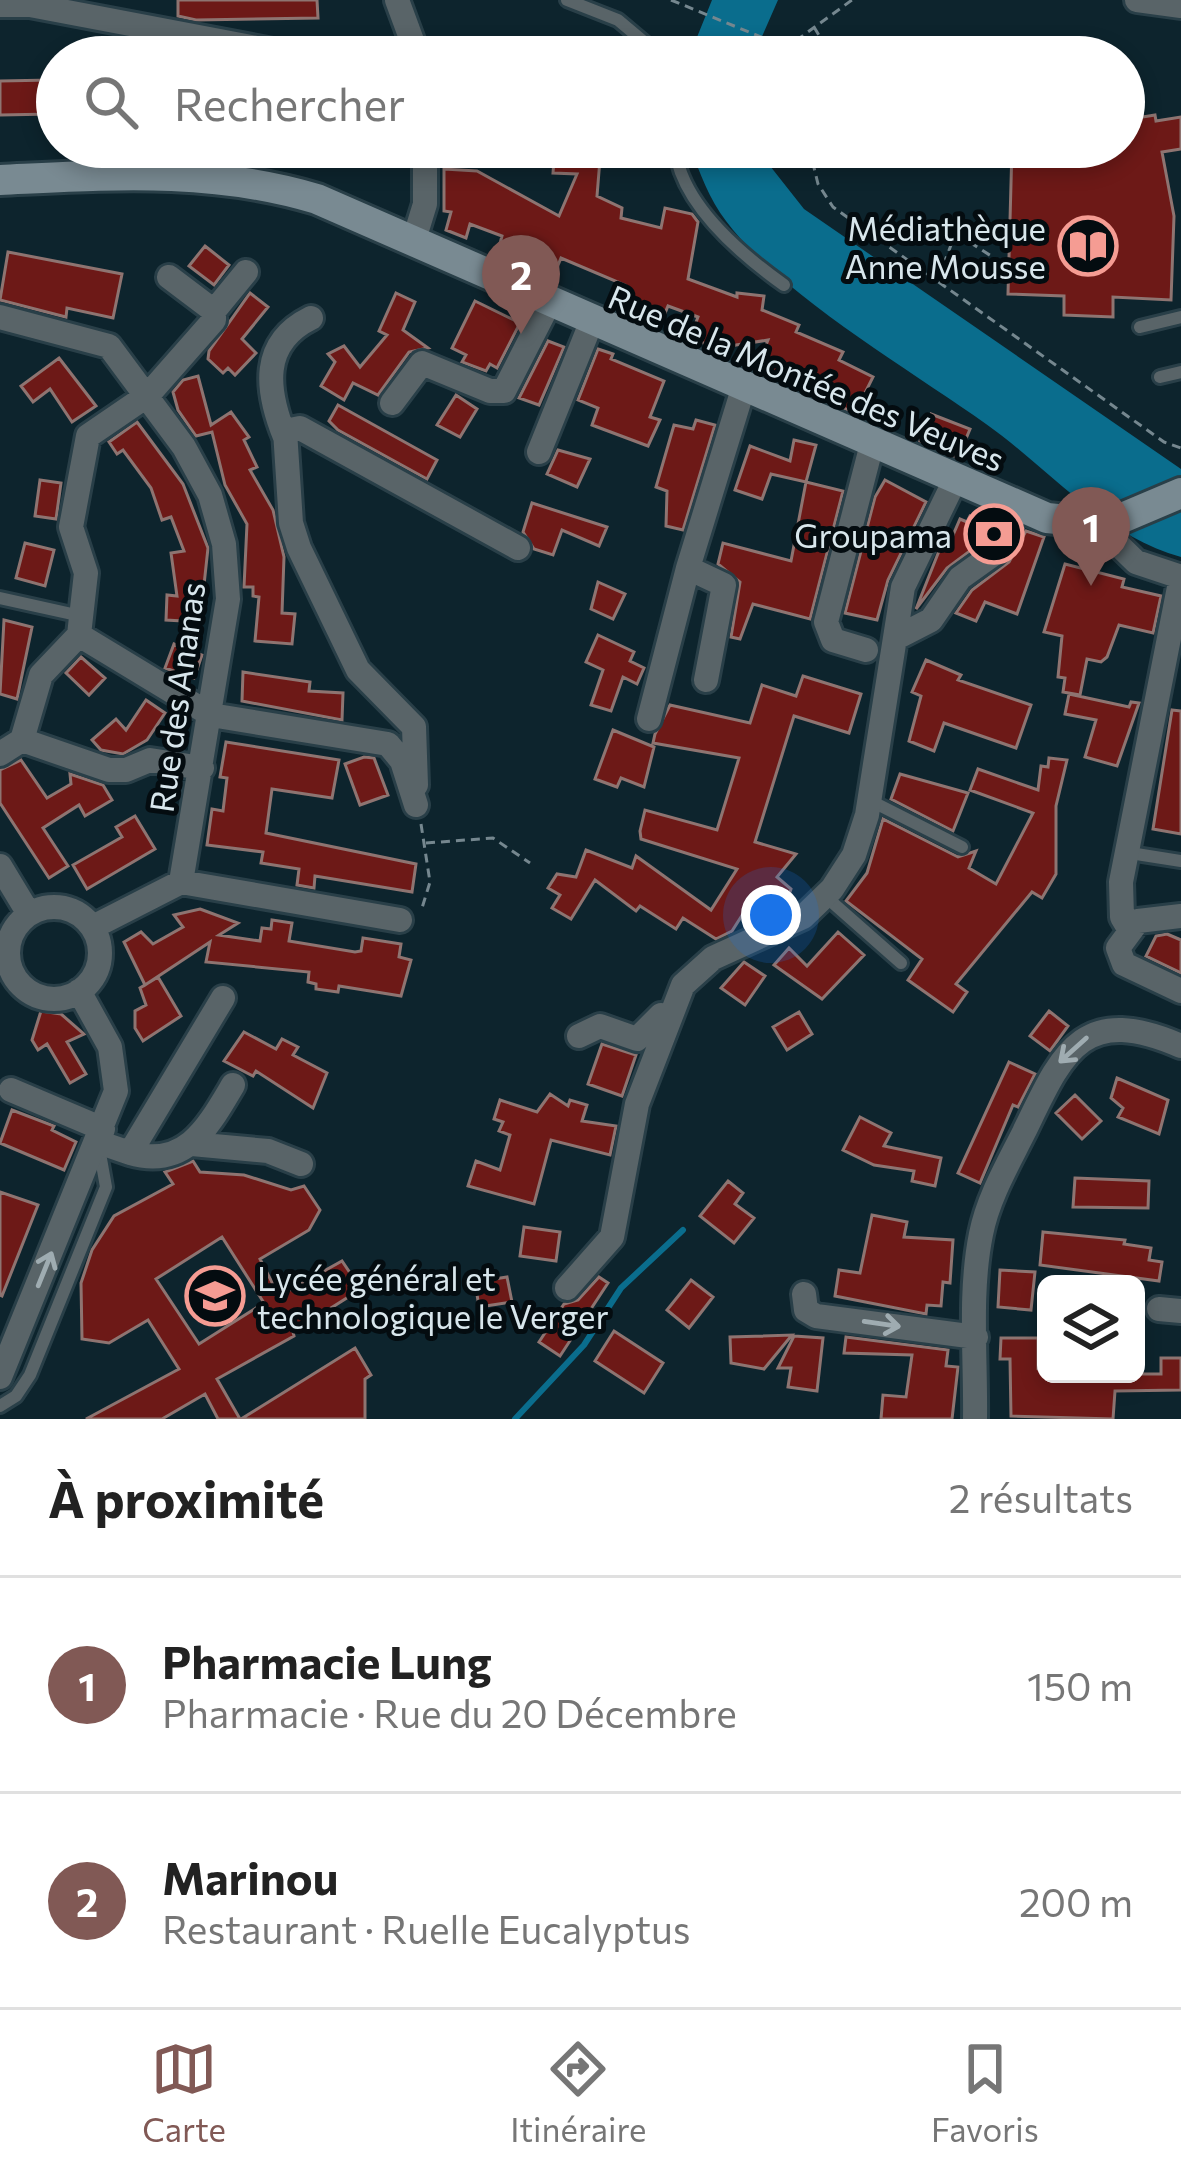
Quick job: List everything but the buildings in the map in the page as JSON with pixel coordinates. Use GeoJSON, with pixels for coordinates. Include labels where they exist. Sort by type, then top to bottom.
{"type":"FeatureCollection","features":[{"type":"Feature","properties":{"kind":"main road","name":"Rue de la Montée des Veuves"},"geometry":{"type":"LineString","coordinates":[[0,180],[171,172],[220,176],[317,199],[1019,508],[1070,524],[1104,525]]}},
{"type":"Feature","properties":{"kind":"main road"},"geometry":{"type":"LineString","coordinates":[[1104,525],[1181,493]]}},
{"type":"Feature","properties":{"kind":"street"},"geometry":{"type":"LineString","coordinates":[[397,0],[410,36]]}},
{"type":"Feature","properties":{"kind":"street"},"geometry":{"type":"LineString","coordinates":[[1137,0],[1181,6]]}},
{"type":"Feature","properties":{"kind":"street"},"geometry":{"type":"LineString","coordinates":[[0,5],[30,4],[195,36]]}},
{"type":"Feature","properties":{"kind":"street"},"geometry":{"type":"LineString","coordinates":[[413,243],[425,205],[425,168]]}},
{"type":"Feature","properties":{"kind":"street"},"geometry":{"type":"LineString","coordinates":[[202,768],[150,760],[126,770],[109,770],[11,747],[40,675],[81,626],[86,572],[71,527],[86,443],[97,429],[148,395],[210,329],[214,311],[246,272]]}},
{"type":"Feature","properties":{"kind":"street"},"geometry":{"type":"LineString","coordinates":[[169,277],[214,311]]}},
{"type":"Feature","properties":{"kind":"street"},"geometry":{"type":"LineString","coordinates":[[392,404],[422,363],[490,391],[504,391],[549,303]]}},
{"type":"Feature","properties":{"kind":"street","name":"Rue des Ananas"},"geometry":{"type":"LineString","coordinates":[[0,317],[109,346],[148,395],[210,495],[224,544],[228,599],[182,883]]}},
{"type":"Feature","properties":{"kind":"street"},"geometry":{"type":"LineString","coordinates":[[311,318],[289,329],[270,370],[273,408],[285,437],[291,523],[358,670],[408,714],[414,727],[416,806]]}},
{"type":"Feature","properties":{"kind":"street"},"geometry":{"type":"LineString","coordinates":[[539,452],[591,323]]}},
{"type":"Feature","properties":{"kind":"street"},"geometry":{"type":"LineString","coordinates":[[650,718],[688,568],[743,389]]}},
{"type":"Feature","properties":{"kind":"street"},"geometry":{"type":"LineString","coordinates":[[285,437],[289,427],[300,428],[518,548]]}},
{"type":"Feature","properties":{"kind":"street"},"geometry":{"type":"LineString","coordinates":[[866,650],[833,640],[826,622],[872,443]]}},
{"type":"Feature","properties":{"kind":"street"},"geometry":{"type":"LineString","coordinates":[[567,1288],[612,1237],[638,1104],[682,985],[702,966],[802,917],[825,896],[854,855],[869,800],[903,587],[956,480]]}},
{"type":"Feature","properties":{"kind":"street"},"geometry":{"type":"LineString","coordinates":[[896,638],[931,620],[960,578],[995,553],[1019,508]]}},
{"type":"Feature","properties":{"kind":"street"},"geometry":{"type":"LineString","coordinates":[[1104,525],[1136,562],[1181,577],[1173,674],[1121,883],[1122,917],[1128,927]]}},
{"type":"Feature","properties":{"kind":"street"},"geometry":{"type":"LineString","coordinates":[[688,568],[724,585],[706,680]]}},
{"type":"Feature","properties":{"kind":"street"},"geometry":{"type":"LineString","coordinates":[[81,626],[211,715],[388,745],[402,761],[416,806]]}},
{"type":"Feature","properties":{"kind":"street"},"geometry":{"type":"LineString","coordinates":[[0,866],[29,914]]}},
{"type":"Feature","properties":{"kind":"street"},"geometry":{"type":"LineString","coordinates":[[93,928],[182,883],[400,920]]}},
{"type":"Feature","properties":{"kind":"street"},"geometry":{"type":"LineString","coordinates":[[57,907],[93,928],[100,955],[98,969],[79,992],[52,999],[8,982],[5,940],[29,914],[57,907]]}},
{"type":"Feature","properties":{"kind":"street"},"geometry":{"type":"LineString","coordinates":[[1181,916],[1146,917],[1128,927],[1118,947],[1124,964],[1181,991]]}},
{"type":"Feature","properties":{"kind":"street"},"geometry":{"type":"LineString","coordinates":[[0,1378],[116,1091],[114,1062],[79,992]]}},
{"type":"Feature","properties":{"kind":"street"},"geometry":{"type":"LineString","coordinates":[[130,1153],[223,998]]}},
{"type":"Feature","properties":{"kind":"street"},"geometry":{"type":"LineString","coordinates":[[579,1036],[600,1026],[637,1039],[645,1036],[652,1020],[669,1014]]}},
{"type":"Feature","properties":{"kind":"street"},"geometry":{"type":"LineString","coordinates":[[975,1419],[981,1230],[1062,1055],[1097,1033],[1143,1035],[1181,1046]]}},
{"type":"Feature","properties":{"kind":"street"},"geometry":{"type":"LineString","coordinates":[[192,1144],[233,1085]]}},
{"type":"Feature","properties":{"kind":"street"},"geometry":{"type":"LineString","coordinates":[[11,1090],[130,1153],[157,1160],[192,1144],[268,1151],[301,1164]]}},
{"type":"Feature","properties":{"kind":"street"},"geometry":{"type":"LineString","coordinates":[[804,1294],[806,1310],[816,1316],[976,1337]]}},
{"type":"Feature","properties":{"kind":"lane"},"geometry":{"type":"LineString","coordinates":[[567,0],[618,20],[637,36]]}},
{"type":"Feature","properties":{"kind":"lane"},"geometry":{"type":"LineString","coordinates":[[682,168],[688,185],[740,254],[784,285]]}},
{"type":"Feature","properties":{"kind":"lane"},"geometry":{"type":"LineString","coordinates":[[1140,327],[1181,317]]}},
{"type":"Feature","properties":{"kind":"lane"},"geometry":{"type":"LineString","coordinates":[[1160,377],[1181,372]]}},
{"type":"Feature","properties":{"kind":"lane"},"geometry":{"type":"LineString","coordinates":[[0,598],[81,626]]}},
{"type":"Feature","properties":{"kind":"lane"},"geometry":{"type":"LineString","coordinates":[[869,800],[962,847]]}},
{"type":"Feature","properties":{"kind":"lane"},"geometry":{"type":"LineString","coordinates":[[1130,854],[1181,861]]}},
{"type":"Feature","properties":{"kind":"lane"},"geometry":{"type":"LineString","coordinates":[[825,896],[902,963]]}},
{"type":"Feature","properties":{"kind":"lane"},"geometry":{"type":"LineString","coordinates":[[0,1406],[16,1396],[30,1376],[106,1186],[100,1135]]}},
{"type":"Feature","properties":{"kind":"path"},"geometry":{"type":"LineString","coordinates":[[671,0],[760,36]]}},
{"type":"Feature","properties":{"kind":"path"},"geometry":{"type":"LineString","coordinates":[[806,36],[813,25],[852,0]]}},
{"type":"Feature","properties":{"kind":"path"},"geometry":{"type":"LineString","coordinates":[[813,25],[820,36]]}},
{"type":"Feature","properties":{"kind":"path"},"geometry":{"type":"LineString","coordinates":[[814,168],[833,207],[1164,442],[1181,448]]}},
{"type":"Feature","properties":{"kind":"path"},"geometry":{"type":"LineString","coordinates":[[938,280],[961,219]]}},
{"type":"Feature","properties":{"kind":"path"},"geometry":{"type":"LineString","coordinates":[[956,233],[1001,262]]}},
{"type":"Feature","properties":{"kind":"path"},"geometry":{"type":"LineString","coordinates":[[400,920],[412,917],[429,895],[426,843],[416,806]]}},
{"type":"Feature","properties":{"kind":"path"},"geometry":{"type":"LineString","coordinates":[[426,843],[494,838],[530,863]]}},
{"type":"Feature","properties":{"kind":"water"},"geometry":{"type":"Polygon","coordinates":[[[712,0],[778,0],[762,36],[697,36],[712,0]]]}},
{"type":"Feature","properties":{"kind":"water"},"geometry":{"type":"Polygon","coordinates":[[[698,168],[772,168],[804,209],[1181,469],[1181,557],[1153,547],[1102,517],[986,424],[812,303],[750,249],[705,186],[698,168]]]}},
{"type":"Feature","properties":{"kind":"waterway"},"geometry":{"type":"LineString","coordinates":[[515,1419],[584,1345],[621,1288],[683,1230]]}},
{"type":"Feature","properties":{"kind":"place","name":"Médiathèque Anne Mousse"},"geometry":{"type":"Point","coordinates":[1088,246]}},
{"type":"Feature","properties":{"kind":"place","name":"Marinou"},"geometry":{"type":"Point","coordinates":[521,334]}},
{"type":"Feature","properties":{"kind":"place","name":"Groupama"},"geometry":{"type":"Point","coordinates":[994,534]}},
{"type":"Feature","properties":{"kind":"place","name":"Pharmacie Lung"},"geometry":{"type":"Point","coordinates":[1091,586]}},
{"type":"Feature","properties":{"kind":"place","name":"Lycée général et technologique le Verger"},"geometry":{"type":"Point","coordinates":[215,1296]}}]}
